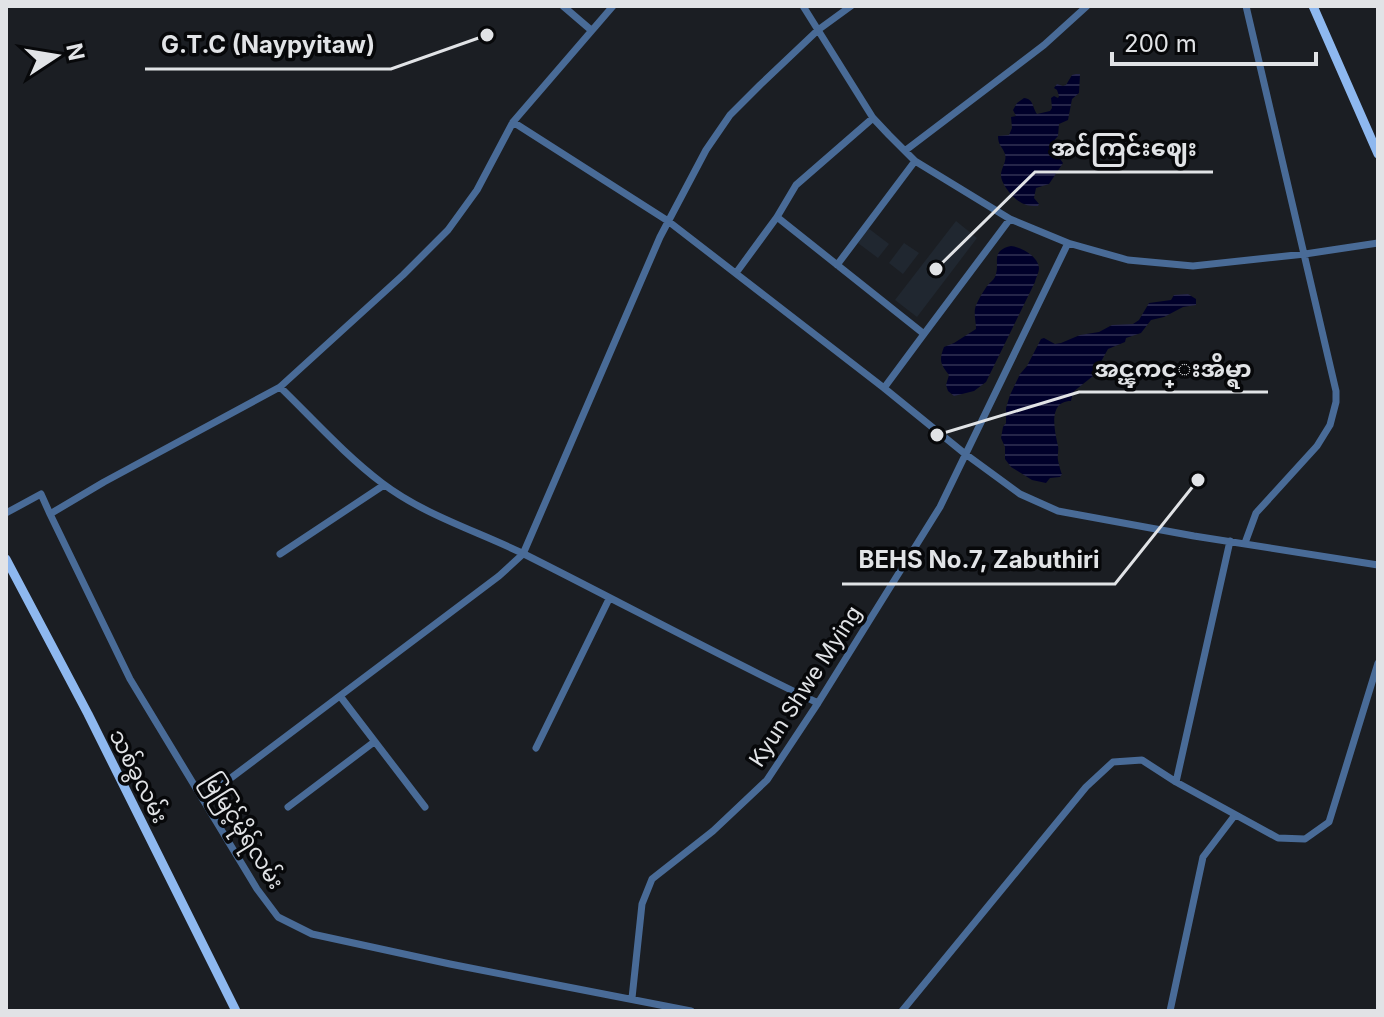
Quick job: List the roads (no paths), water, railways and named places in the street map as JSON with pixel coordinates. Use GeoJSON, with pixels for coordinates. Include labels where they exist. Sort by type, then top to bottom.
{"type":"FeatureCollection","features":[{"type":"Feature","properties":{"kind":"main road"},"geometry":{"type":"LineString","coordinates":[[1313,6],[1378,154]]}},
{"type":"Feature","properties":{"kind":"main road","name":"သစ်ခွလမ်း"},"geometry":{"type":"LineString","coordinates":[[6,559],[88,714],[236,1011]]}},
{"type":"Feature","properties":{"kind":"street"},"geometry":{"type":"LineString","coordinates":[[563,6],[591,30]]}},
{"type":"Feature","properties":{"kind":"street"},"geometry":{"type":"LineString","coordinates":[[6,513],[41,494],[50,514],[280,387],[448,230],[477,190],[513,122],[613,6]]}},
{"type":"Feature","properties":{"kind":"street"},"geometry":{"type":"LineString","coordinates":[[803,6],[873,118],[915,161],[1010,219],[1068,243],[1128,260],[1193,266],[1378,243]]}},
{"type":"Feature","properties":{"kind":"street"},"geometry":{"type":"LineString","coordinates":[[203,799],[499,576],[523,554],[660,237],[706,150],[730,115],[818,30],[851,6]]}},
{"type":"Feature","properties":{"kind":"street"},"geometry":{"type":"LineString","coordinates":[[906,150],[1044,45],[1087,6]]}},
{"type":"Feature","properties":{"kind":"street"},"geometry":{"type":"LineString","coordinates":[[1245,543],[1256,513],[1317,446],[1330,425],[1336,402],[1333,372],[1246,6]]}},
{"type":"Feature","properties":{"kind":"street"},"geometry":{"type":"LineString","coordinates":[[736,273],[796,185],[873,118]]}},
{"type":"Feature","properties":{"kind":"street"},"geometry":{"type":"LineString","coordinates":[[513,122],[668,221],[1020,494],[1058,511],[1378,565]]}},
{"type":"Feature","properties":{"kind":"street"},"geometry":{"type":"LineString","coordinates":[[837,265],[915,161]]}},
{"type":"Feature","properties":{"kind":"street"},"geometry":{"type":"LineString","coordinates":[[777,217],[924,334]]}},
{"type":"Feature","properties":{"kind":"street"},"geometry":{"type":"LineString","coordinates":[[884,388],[1010,219]]}},
{"type":"Feature","properties":{"kind":"street","name":"Kyun Shwe Mying"},"geometry":{"type":"LineString","coordinates":[[632,998],[642,904],[652,879],[713,831],[767,780],[818,703],[940,507],[1068,243]]}},
{"type":"Feature","properties":{"kind":"street"},"geometry":{"type":"LineString","coordinates":[[280,387],[384,485],[426,509],[523,554],[818,703]]}},
{"type":"Feature","properties":{"kind":"street"},"geometry":{"type":"LineString","coordinates":[[280,554],[384,485]]}},
{"type":"Feature","properties":{"kind":"street","name":"မြမြင့်မိုရ်လမ်း"},"geometry":{"type":"LineString","coordinates":[[50,514],[130,679],[257,889],[278,917],[312,934],[691,1011]]}},
{"type":"Feature","properties":{"kind":"street"},"geometry":{"type":"LineString","coordinates":[[1176,782],[1230,541]]}},
{"type":"Feature","properties":{"kind":"street"},"geometry":{"type":"LineString","coordinates":[[536,748],[609,599]]}},
{"type":"Feature","properties":{"kind":"street"},"geometry":{"type":"LineString","coordinates":[[902,1011],[1086,787],[1113,762],[1142,760],[1278,838],[1305,839],[1329,822],[1378,663]]}},
{"type":"Feature","properties":{"kind":"street"},"geometry":{"type":"LineString","coordinates":[[340,696],[425,807]]}},
{"type":"Feature","properties":{"kind":"street"},"geometry":{"type":"LineString","coordinates":[[288,807],[374,742]]}},
{"type":"Feature","properties":{"kind":"street"},"geometry":{"type":"LineString","coordinates":[[1170,1011],[1203,857],[1235,815]]}},
{"type":"Feature","properties":{"kind":"water"},"geometry":{"type":"Polygon","coordinates":[[[1080,74],[1079,93],[1072,99],[1068,120],[1059,124],[1058,136],[1050,145],[1063,163],[1049,184],[1036,188],[1034,198],[1038,206],[1026,205],[1005,187],[1001,174],[1005,157],[998,136],[1009,135],[1011,117],[1016,116],[1013,110],[1017,103],[1024,98],[1031,102],[1037,114],[1050,111],[1051,98],[1059,96],[1054,88],[1057,84],[1066,85],[1072,75],[1080,74]]]}},
{"type":"Feature","properties":{"kind":"water"},"geometry":{"type":"Polygon","coordinates":[[[1011,246],[1024,250],[1036,260],[1039,268],[1035,282],[986,382],[974,391],[954,396],[948,391],[949,375],[941,362],[944,347],[976,329],[977,304],[995,277],[998,254],[1011,246]]]}},
{"type":"Feature","properties":{"kind":"water"},"geometry":{"type":"Polygon","coordinates":[[[1188,294],[1196,299],[1196,305],[1151,320],[1141,333],[1108,349],[1093,376],[1073,392],[1071,401],[1058,406],[1054,426],[1060,477],[1050,478],[1046,483],[1032,480],[1011,467],[1005,459],[1001,438],[1006,423],[1006,408],[1020,374],[1041,339],[1055,344],[1099,332],[1112,325],[1133,324],[1149,303],[1188,294]]]}},
{"type":"Feature","properties":{"kind":"place","name":"G.T.C (Naypyitaw)"},"geometry":{"type":"Point","coordinates":[487,35]}},
{"type":"Feature","properties":{"kind":"place","name":"အင်ကြင်းဈေး"},"geometry":{"type":"Point","coordinates":[936,269]}},
{"type":"Feature","properties":{"kind":"place","name":"အင္ၾကင္းအိမ္ရာ"},"geometry":{"type":"Point","coordinates":[937,435]}},
{"type":"Feature","properties":{"kind":"place","name":"BEHS No.7, Zabuthiri"},"geometry":{"type":"Point","coordinates":[1198,480]}}]}
